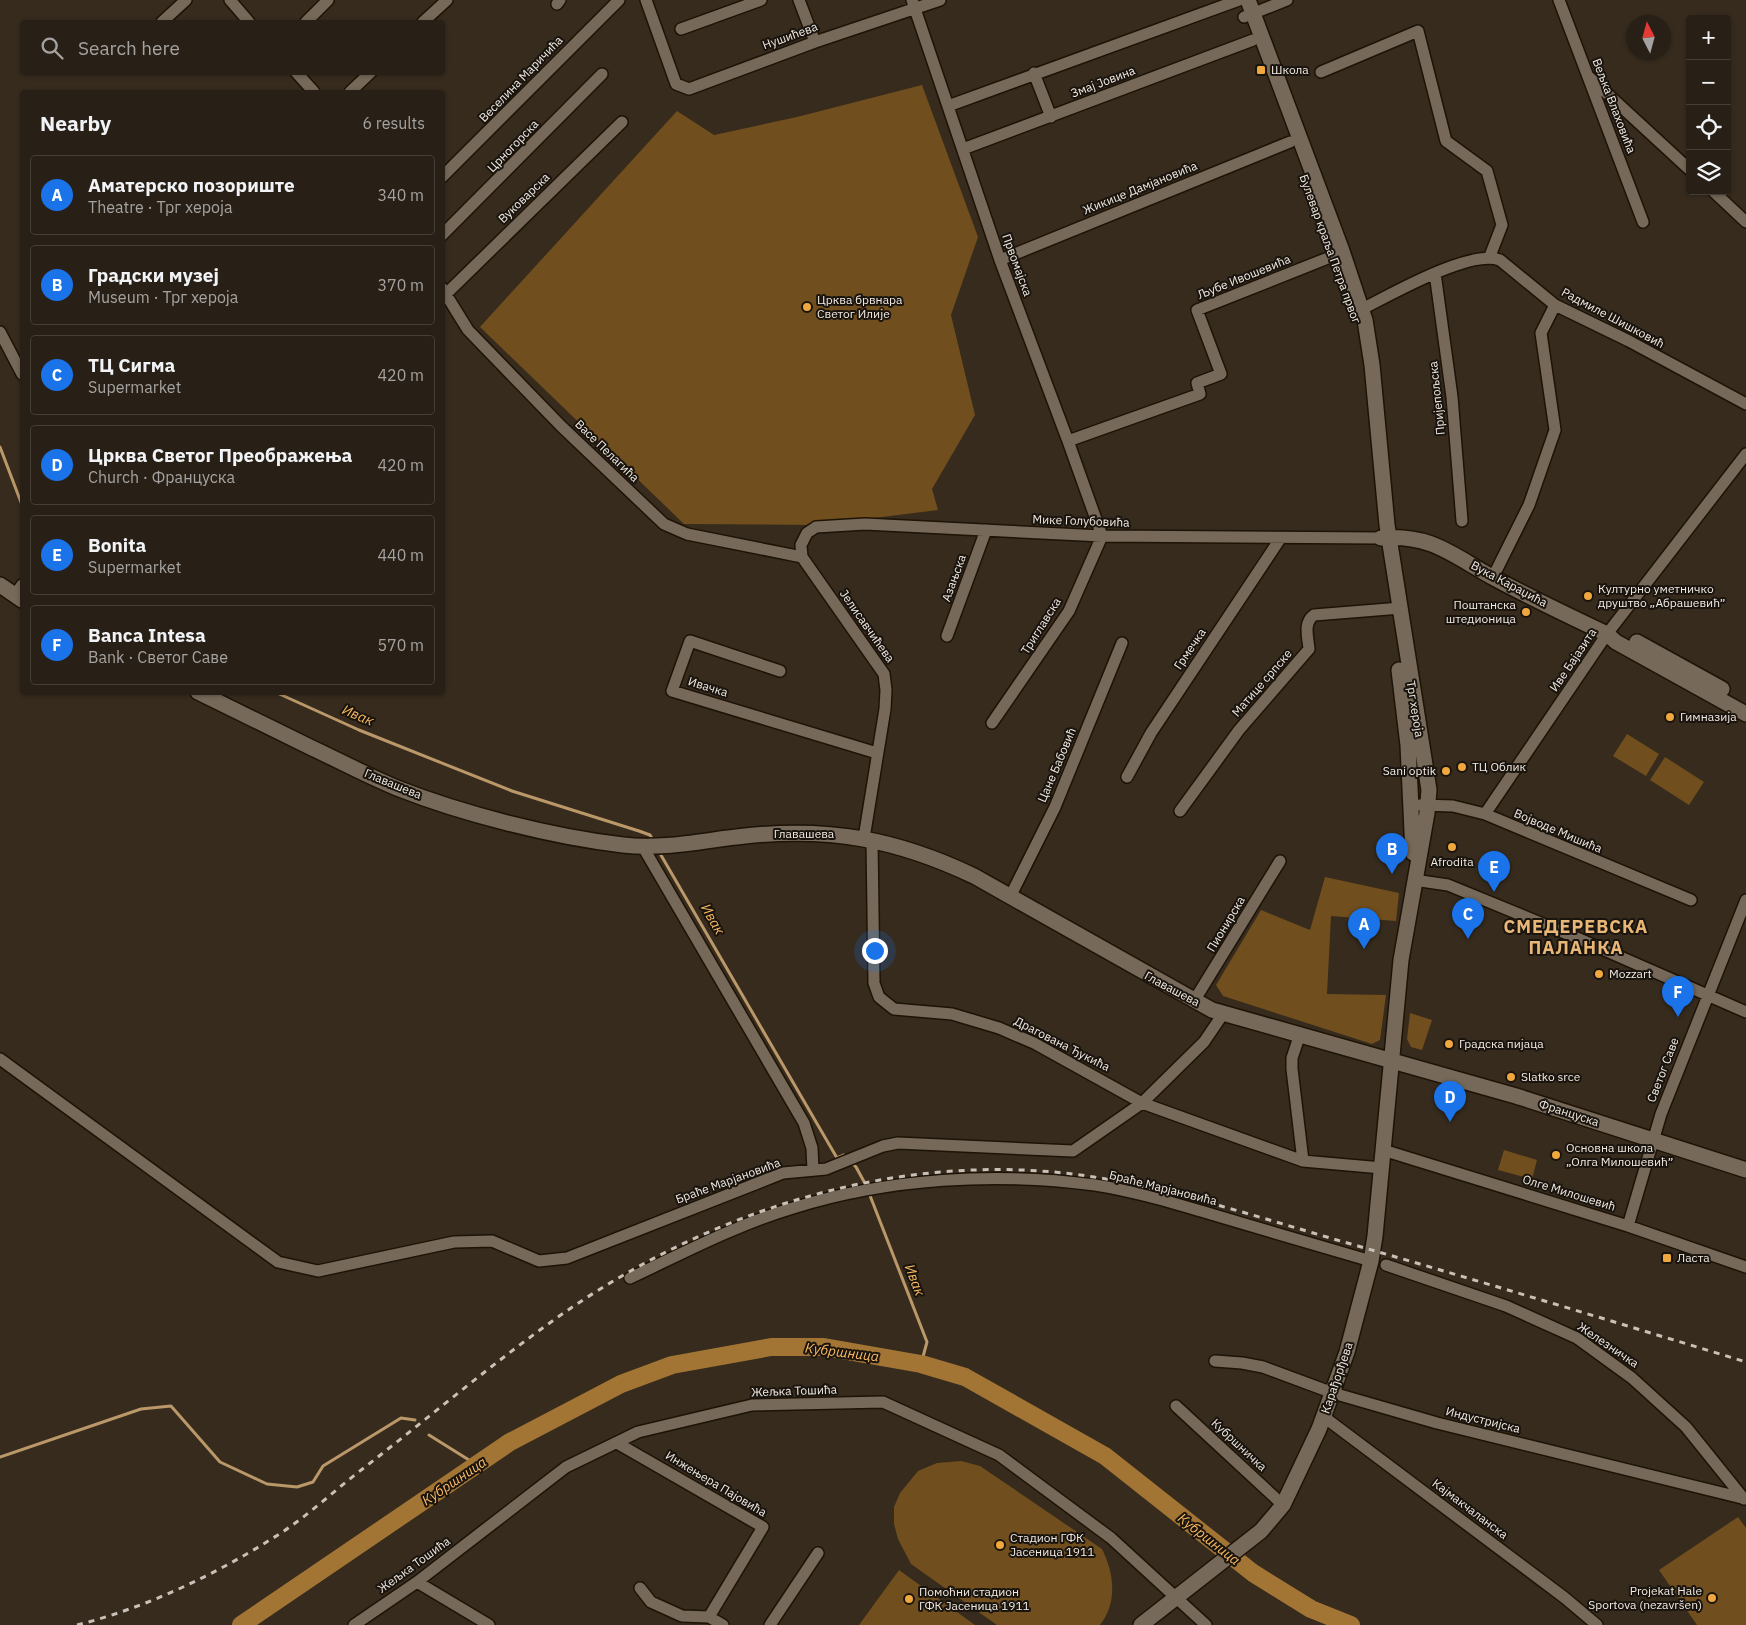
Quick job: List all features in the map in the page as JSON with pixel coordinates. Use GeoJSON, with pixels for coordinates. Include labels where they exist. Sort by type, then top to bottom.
{"type":"FeatureCollection","features":[{"type":"Feature","properties":{"kind":"main road","name":"Булевар краља Петра првог"},"geometry":{"type":"LineString","coordinates":[[1239,0],[1248,10],[1362,309],[1370,348],[1385,537]]}},
{"type":"Feature","properties":{"kind":"main road","name":"Булевар краља Петра првог"},"geometry":{"type":"LineString","coordinates":[[1248,10],[1254,40],[1356,317],[1360,334],[1385,537]]}},
{"type":"Feature","properties":{"kind":"main road","name":"Вука Караџића"},"geometry":{"type":"LineString","coordinates":[[1385,537],[1410,537],[1433,544],[1493,577],[1607,634],[1632,640],[1746,702]]}},
{"type":"Feature","properties":{"kind":"main road","name":"Трг хероја"},"geometry":{"type":"LineString","coordinates":[[1385,537],[1396,609],[1408,745],[1414,880]]}},
{"type":"Feature","properties":{"kind":"main road"},"geometry":{"type":"LineString","coordinates":[[0,585],[20,593]]}},
{"type":"Feature","properties":{"kind":"main road","name":"Трг хероја"},"geometry":{"type":"LineString","coordinates":[[1390,1060],[1401,960],[1428,804],[1427,774],[1407,659],[1396,609]]}},
{"type":"Feature","properties":{"kind":"main road","name":"Вука Караџића"},"geometry":{"type":"LineString","coordinates":[[1607,634],[1616,642],[1746,714]]}},
{"type":"Feature","properties":{"kind":"main road","name":"Главашева"},"geometry":{"type":"LineString","coordinates":[[204,695],[381,781],[416,795],[529,826],[589,840],[647,846],[791,832],[832,833],[868,839],[952,867],[1011,895],[1134,968],[1194,1001],[1223,1014],[1390,1060]]}},
{"type":"Feature","properties":{"kind":"main road","name":"Француска"},"geometry":{"type":"LineString","coordinates":[[1390,1060],[1516,1096],[1746,1170]]}},
{"type":"Feature","properties":{"kind":"main road","name":"Карађорђева"},"geometry":{"type":"LineString","coordinates":[[1141,1625],[1261,1530],[1283,1505],[1324,1417],[1360,1307],[1371,1261],[1382,1168],[1390,1060]]}},
{"type":"Feature","properties":{"kind":"street"},"geometry":{"type":"LineString","coordinates":[[164,20],[186,0]]}},
{"type":"Feature","properties":{"kind":"street"},"geometry":{"type":"LineString","coordinates":[[230,0],[247,20]]}},
{"type":"Feature","properties":{"kind":"street"},"geometry":{"type":"LineString","coordinates":[[308,20],[328,0]]}},
{"type":"Feature","properties":{"kind":"street"},"geometry":{"type":"LineString","coordinates":[[425,20],[447,0]]}},
{"type":"Feature","properties":{"kind":"street","name":"Веселина Маричића"},"geometry":{"type":"LineString","coordinates":[[445,174],[619,0]]}},
{"type":"Feature","properties":{"kind":"street","name":"Нушићева"},"geometry":{"type":"LineString","coordinates":[[646,0],[676,84],[689,88],[914,5],[940,0]]}},
{"type":"Feature","properties":{"kind":"street"},"geometry":{"type":"LineString","coordinates":[[681,29],[758,0]]}},
{"type":"Feature","properties":{"kind":"street"},"geometry":{"type":"LineString","coordinates":[[799,0],[815,42]]}},
{"type":"Feature","properties":{"kind":"street"},"geometry":{"type":"LineString","coordinates":[[948,106],[1034,73],[1239,0]]}},
{"type":"Feature","properties":{"kind":"street"},"geometry":{"type":"LineString","coordinates":[[1248,10],[1287,0]]}},
{"type":"Feature","properties":{"kind":"street","name":"Вељка Влаховића"},"geometry":{"type":"LineString","coordinates":[[1559,0],[1643,222]]}},
{"type":"Feature","properties":{"kind":"street","name":"Првомајска"},"geometry":{"type":"LineString","coordinates":[[914,5],[1000,260],[1102,536]]}},
{"type":"Feature","properties":{"kind":"street"},"geometry":{"type":"LineString","coordinates":[[1321,72],[1418,32],[1446,141],[1487,171],[1502,225],[1490,256],[1479,257],[1435,273],[1362,309]]}},
{"type":"Feature","properties":{"kind":"street","name":"Змај Јовина"},"geometry":{"type":"LineString","coordinates":[[963,149],[1254,40]]}},
{"type":"Feature","properties":{"kind":"street"},"geometry":{"type":"LineString","coordinates":[[1034,73],[1052,117]]}},
{"type":"Feature","properties":{"kind":"street","name":"Црногорска"},"geometry":{"type":"LineString","coordinates":[[445,232],[602,74]]}},
{"type":"Feature","properties":{"kind":"street"},"geometry":{"type":"LineString","coordinates":[[1587,74],[1686,166]]}},
{"type":"Feature","properties":{"kind":"street"},"geometry":{"type":"LineString","coordinates":[[299,75],[312,90]]}},
{"type":"Feature","properties":{"kind":"street"},"geometry":{"type":"LineString","coordinates":[[352,90],[368,75]]}},
{"type":"Feature","properties":{"kind":"street","name":"Вуковарска"},"geometry":{"type":"LineString","coordinates":[[445,290],[622,122]]}},
{"type":"Feature","properties":{"kind":"street","name":"Жикице Дамјановића"},"geometry":{"type":"LineString","coordinates":[[1000,260],[1290,142]]}},
{"type":"Feature","properties":{"kind":"street"},"geometry":{"type":"LineString","coordinates":[[1717,195],[1746,222]]}},
{"type":"Feature","properties":{"kind":"street","name":"Љубе Ивошевића"},"geometry":{"type":"LineString","coordinates":[[1068,441],[1200,394],[1197,383],[1221,374],[1197,310],[1333,256]]}},
{"type":"Feature","properties":{"kind":"street","name":"Радмиле Шишковић"},"geometry":{"type":"LineString","coordinates":[[1490,256],[1500,260],[1555,305],[1746,403]]}},
{"type":"Feature","properties":{"kind":"street","name":"Пријепољска"},"geometry":{"type":"LineString","coordinates":[[1435,273],[1452,397],[1462,521]]}},
{"type":"Feature","properties":{"kind":"street","name":"Васе Пелагића"},"geometry":{"type":"LineString","coordinates":[[445,293],[468,330],[561,426],[664,524],[687,534],[802,557]]}},
{"type":"Feature","properties":{"kind":"street"},"geometry":{"type":"LineString","coordinates":[[1493,577],[1529,505],[1555,430],[1541,332],[1555,305]]}},
{"type":"Feature","properties":{"kind":"street"},"geometry":{"type":"LineString","coordinates":[[0,332],[20,370]]}},
{"type":"Feature","properties":{"kind":"street","name":"Иве Бајазита"},"geometry":{"type":"LineString","coordinates":[[1485,814],[1607,634],[1746,454]]}},
{"type":"Feature","properties":{"kind":"street","name":"Мике Голубовића"},"geometry":{"type":"LineString","coordinates":[[802,557],[801,545],[807,534],[816,528],[866,524],[1102,536],[1280,539],[1385,537]]}},
{"type":"Feature","properties":{"kind":"street","name":"Азањска"},"geometry":{"type":"LineString","coordinates":[[947,636],[986,530]]}},
{"type":"Feature","properties":{"kind":"street","name":"Триглавска"},"geometry":{"type":"LineString","coordinates":[[992,723],[1069,611],[1102,536]]}},
{"type":"Feature","properties":{"kind":"street","name":"Грмечка"},"geometry":{"type":"LineString","coordinates":[[1127,777],[1151,733],[1280,539]]}},
{"type":"Feature","properties":{"kind":"street","name":"Јелисавчићева"},"geometry":{"type":"LineString","coordinates":[[802,557],[884,674],[885,700],[868,839]]}},
{"type":"Feature","properties":{"kind":"street","name":"Матице српске"},"geometry":{"type":"LineString","coordinates":[[1180,812],[1239,730],[1309,649],[1307,627],[1310,617],[1314,615],[1396,609]]}},
{"type":"Feature","properties":{"kind":"street","name":"Ивачка"},"geometry":{"type":"LineString","coordinates":[[780,671],[690,641],[672,691],[878,753]]}},
{"type":"Feature","properties":{"kind":"street","name":"Цане Бабовић"},"geometry":{"type":"LineString","coordinates":[[1011,895],[1055,807],[1122,643]]}},
{"type":"Feature","properties":{"kind":"street","name":"Војводе Мишића"},"geometry":{"type":"LineString","coordinates":[[1411,807],[1428,804],[1453,806],[1485,814],[1691,900]]}},
{"type":"Feature","properties":{"kind":"street","name":"Драгована Ђукића"},"geometry":{"type":"LineString","coordinates":[[868,839],[874,983],[879,997],[886,1004],[902,1011],[952,1014],[999,1028],[1050,1051],[1142,1103],[1303,1161],[1382,1168]]}},
{"type":"Feature","properties":{"kind":"street"},"geometry":{"type":"LineString","coordinates":[[647,846],[804,1123],[812,1148],[813,1170]]}},
{"type":"Feature","properties":{"kind":"street","name":"Пионирска"},"geometry":{"type":"LineString","coordinates":[[1194,1001],[1280,861]]}},
{"type":"Feature","properties":{"kind":"street"},"geometry":{"type":"LineString","coordinates":[[1414,880],[1448,885],[1577,938],[1746,1012]]}},
{"type":"Feature","properties":{"kind":"street","name":"Светог Саве"},"geometry":{"type":"LineString","coordinates":[[1628,1226],[1653,1140],[1707,995],[1746,900]]}},
{"type":"Feature","properties":{"kind":"street","name":"Браће Марјановића"},"geometry":{"type":"LineString","coordinates":[[0,1059],[278,1262],[318,1270],[454,1242],[492,1241],[538,1261],[567,1258],[783,1173],[826,1169],[864,1153],[898,1143],[1073,1151],[1142,1103],[1204,1042],[1223,1014]]}},
{"type":"Feature","properties":{"kind":"street"},"geometry":{"type":"LineString","coordinates":[[1300,1034],[1292,1058],[1292,1069],[1303,1161]]}},
{"type":"Feature","properties":{"kind":"street","name":"Олге Милошевић"},"geometry":{"type":"LineString","coordinates":[[1383,1150],[1628,1226],[1746,1267]]}},
{"type":"Feature","properties":{"kind":"street","name":"Браће Марјановића"},"geometry":{"type":"LineString","coordinates":[[630,1278],[727,1232],[792,1208],[848,1192],[891,1184],[1000,1180],[1096,1185],[1147,1196],[1371,1261]]}},
{"type":"Feature","properties":{"kind":"street","name":"Железничка"},"geometry":{"type":"LineString","coordinates":[[1386,1265],[1506,1306],[1577,1338],[1632,1378],[1686,1427],[1745,1499]]}},
{"type":"Feature","properties":{"kind":"street","name":"Индустријска"},"geometry":{"type":"LineString","coordinates":[[1215,1361],[1264,1367],[1333,1393],[1474,1432],[1745,1499]]}},
{"type":"Feature","properties":{"kind":"street","name":"Жељка Тошића"},"geometry":{"type":"LineString","coordinates":[[354,1625],[417,1582],[566,1467],[638,1432],[752,1405],[883,1402],[999,1455],[1111,1538],[1178,1596],[1206,1625]]}},
{"type":"Feature","properties":{"kind":"street","name":"Кубршничка"},"geometry":{"type":"LineString","coordinates":[[1176,1406],[1283,1505]]}},
{"type":"Feature","properties":{"kind":"street","name":"Кајмакчаланска"},"geometry":{"type":"LineString","coordinates":[[1324,1417],[1565,1598],[1597,1625]]}},
{"type":"Feature","properties":{"kind":"street","name":"Инжењера Пајовића"},"geometry":{"type":"LineString","coordinates":[[617,1442],[764,1526],[709,1617]]}},
{"type":"Feature","properties":{"kind":"street"},"geometry":{"type":"LineString","coordinates":[[770,1625],[818,1553]]}},
{"type":"Feature","properties":{"kind":"street"},"geometry":{"type":"LineString","coordinates":[[417,1582],[490,1625]]}},
{"type":"Feature","properties":{"kind":"street"},"geometry":{"type":"LineString","coordinates":[[640,1588],[651,1602],[682,1616],[709,1617],[723,1625]]}},
{"type":"Feature","properties":{"kind":"shaded area"},"geometry":{"type":"Polygon","coordinates":[[[922,85],[978,237],[951,315],[975,415],[932,489],[938,510],[818,525],[684,524],[480,327],[677,111],[714,135],[797,117],[922,85]]]}},
{"type":"Feature","properties":{"kind":"shaded area"},"geometry":{"type":"Polygon","coordinates":[[[1627,734],[1659,754],[1646,776],[1613,756],[1627,734]]]}},
{"type":"Feature","properties":{"kind":"shaded area"},"geometry":{"type":"Polygon","coordinates":[[[1665,757],[1704,782],[1689,805],[1650,780],[1665,757]]]}},
{"type":"Feature","properties":{"kind":"shaded area"},"geometry":{"type":"Polygon","coordinates":[[[1325,877],[1399,893],[1396,921],[1331,916],[1327,994],[1386,995],[1380,1040],[1372,1044],[1223,996],[1216,985],[1261,910],[1310,930],[1325,877]]]}},
{"type":"Feature","properties":{"kind":"shaded area"},"geometry":{"type":"Polygon","coordinates":[[[1410,1013],[1432,1020],[1422,1050],[1411,1047],[1407,1039],[1410,1013]]]}},
{"type":"Feature","properties":{"kind":"shaded area"},"geometry":{"type":"Polygon","coordinates":[[[1504,1150],[1537,1160],[1532,1179],[1498,1170],[1504,1150]]]}},
{"type":"Feature","properties":{"kind":"shaded area","name":"Стадион ГФК Јасеница 1911"},"geometry":{"type":"Polygon","coordinates":[[[961,1461],[980,1466],[1102,1549],[1109,1568],[1112,1597],[1110,1607],[1100,1625],[997,1625],[911,1564],[898,1539],[894,1524],[894,1507],[900,1493],[918,1471],[937,1463],[961,1461]]]}},
{"type":"Feature","properties":{"kind":"shaded area","name":"Projekat Hale Sportova (nezavršen)"},"geometry":{"type":"Polygon","coordinates":[[[1738,1517],[1746,1528],[1746,1625],[1697,1625],[1659,1570],[1738,1517]]]}},
{"type":"Feature","properties":{"kind":"shaded area","name":"Помоћни стадион ГФК Јасеница 1911"},"geometry":{"type":"Polygon","coordinates":[[[899,1570],[975,1625],[859,1625],[899,1570]]]}},
{"type":"Feature","properties":{"kind":"waterway","name":"Ивак"},"geometry":{"type":"LineString","coordinates":[[0,447],[20,500]]}},
{"type":"Feature","properties":{"kind":"waterway","name":"Ивак"},"geometry":{"type":"LineString","coordinates":[[282,695],[359,730],[512,791],[650,835],[654,842]]}},
{"type":"Feature","properties":{"kind":"waterway","name":"Ивак"},"geometry":{"type":"LineString","coordinates":[[658,850],[837,1158],[844,1155],[856,1167],[867,1187]]}},
{"type":"Feature","properties":{"kind":"waterway","name":"Ивак"},"geometry":{"type":"LineString","coordinates":[[869,1193],[927,1342],[921,1364]]}},
{"type":"Feature","properties":{"kind":"waterway","name":"Кубршница"},"geometry":{"type":"LineString","coordinates":[[241,1625],[510,1442],[621,1384],[672,1365],[771,1347],[824,1347],[921,1364],[965,1377],[1105,1456],[1253,1573],[1311,1609],[1351,1625]]}},
{"type":"Feature","properties":{"kind":"waterway"},"geometry":{"type":"LineString","coordinates":[[0,1457],[141,1409],[171,1406],[220,1462],[267,1484],[297,1487],[313,1482],[323,1466],[401,1418],[415,1420]]}},
{"type":"Feature","properties":{"kind":"waterway"},"geometry":{"type":"LineString","coordinates":[[429,1435],[477,1465]]}},
{"type":"Feature","properties":{"kind":"railway"},"geometry":{"type":"LineString","coordinates":[[77,1625],[131,1608],[184,1587],[284,1531],[501,1359],[551,1322],[611,1282],[674,1248],[741,1219],[809,1196],[879,1180],[950,1171],[1022,1170],[1094,1177],[1127,1183],[1256,1216],[1746,1362]]}},
{"type":"Feature","properties":{"kind":"place","name":"Школа"},"geometry":{"type":"Point","coordinates":[1261,70]}},
{"type":"Feature","properties":{"kind":"place","name":"Црква брвнара Светог Илије"},"geometry":{"type":"Point","coordinates":[807,307]}},
{"type":"Feature","properties":{"kind":"place","name":"Културно уметничко друштво „Абрашевић”"},"geometry":{"type":"Point","coordinates":[1588,596]}},
{"type":"Feature","properties":{"kind":"place","name":"Поштанска штедионица"},"geometry":{"type":"Point","coordinates":[1526,612]}},
{"type":"Feature","properties":{"kind":"place","name":"Гимназија"},"geometry":{"type":"Point","coordinates":[1670,717]}},
{"type":"Feature","properties":{"kind":"place","name":"ТЦ Облик"},"geometry":{"type":"Point","coordinates":[1462,767]}},
{"type":"Feature","properties":{"kind":"place","name":"Sani optik"},"geometry":{"type":"Point","coordinates":[1446,771]}},
{"type":"Feature","properties":{"kind":"place","name":"Afrodita"},"geometry":{"type":"Point","coordinates":[1452,847]}},
{"type":"Feature","properties":{"kind":"place","name":"Градски музеј"},"geometry":{"type":"Point","coordinates":[1392,874]}},
{"type":"Feature","properties":{"kind":"place","name":"Bonita"},"geometry":{"type":"Point","coordinates":[1494,892]}},
{"type":"Feature","properties":{"kind":"place","name":"ТЦ Сигма"},"geometry":{"type":"Point","coordinates":[1468,939]}},
{"type":"Feature","properties":{"kind":"place","name":"Аматерско позориште"},"geometry":{"type":"Point","coordinates":[1364,949]}},
{"type":"Feature","properties":{"kind":"place","name":"Mozzart"},"geometry":{"type":"Point","coordinates":[1599,974]}},
{"type":"Feature","properties":{"kind":"place","name":"Banca Intesa"},"geometry":{"type":"Point","coordinates":[1678,1017]}},
{"type":"Feature","properties":{"kind":"place","name":"Градска пијаца"},"geometry":{"type":"Point","coordinates":[1449,1044]}},
{"type":"Feature","properties":{"kind":"place","name":"Slatko srce"},"geometry":{"type":"Point","coordinates":[1511,1077]}},
{"type":"Feature","properties":{"kind":"place","name":"Црква Светог Преображења"},"geometry":{"type":"Point","coordinates":[1450,1122]}},
{"type":"Feature","properties":{"kind":"place","name":"Основна школа „Олга Милошевић”"},"geometry":{"type":"Point","coordinates":[1556,1155]}},
{"type":"Feature","properties":{"kind":"place","name":"Ласта"},"geometry":{"type":"Point","coordinates":[1667,1258]}},
{"type":"Feature","properties":{"kind":"place","name":"Стадион ГФК Јасеница 1911"},"geometry":{"type":"Point","coordinates":[1000,1545]}},
{"type":"Feature","properties":{"kind":"place","name":"Projekat Hale Sportova (nezavršen)"},"geometry":{"type":"Point","coordinates":[1712,1598]}},
{"type":"Feature","properties":{"kind":"place","name":"Помоћни стадион ГФК Јасеница 1911"},"geometry":{"type":"Point","coordinates":[909,1599]}},
{"type":"Feature","properties":{"kind":"district","name":"СМЕДЕРЕВСКА ПАЛАНКА"},"geometry":{"type":"Point","coordinates":[1576,938]}}]}
